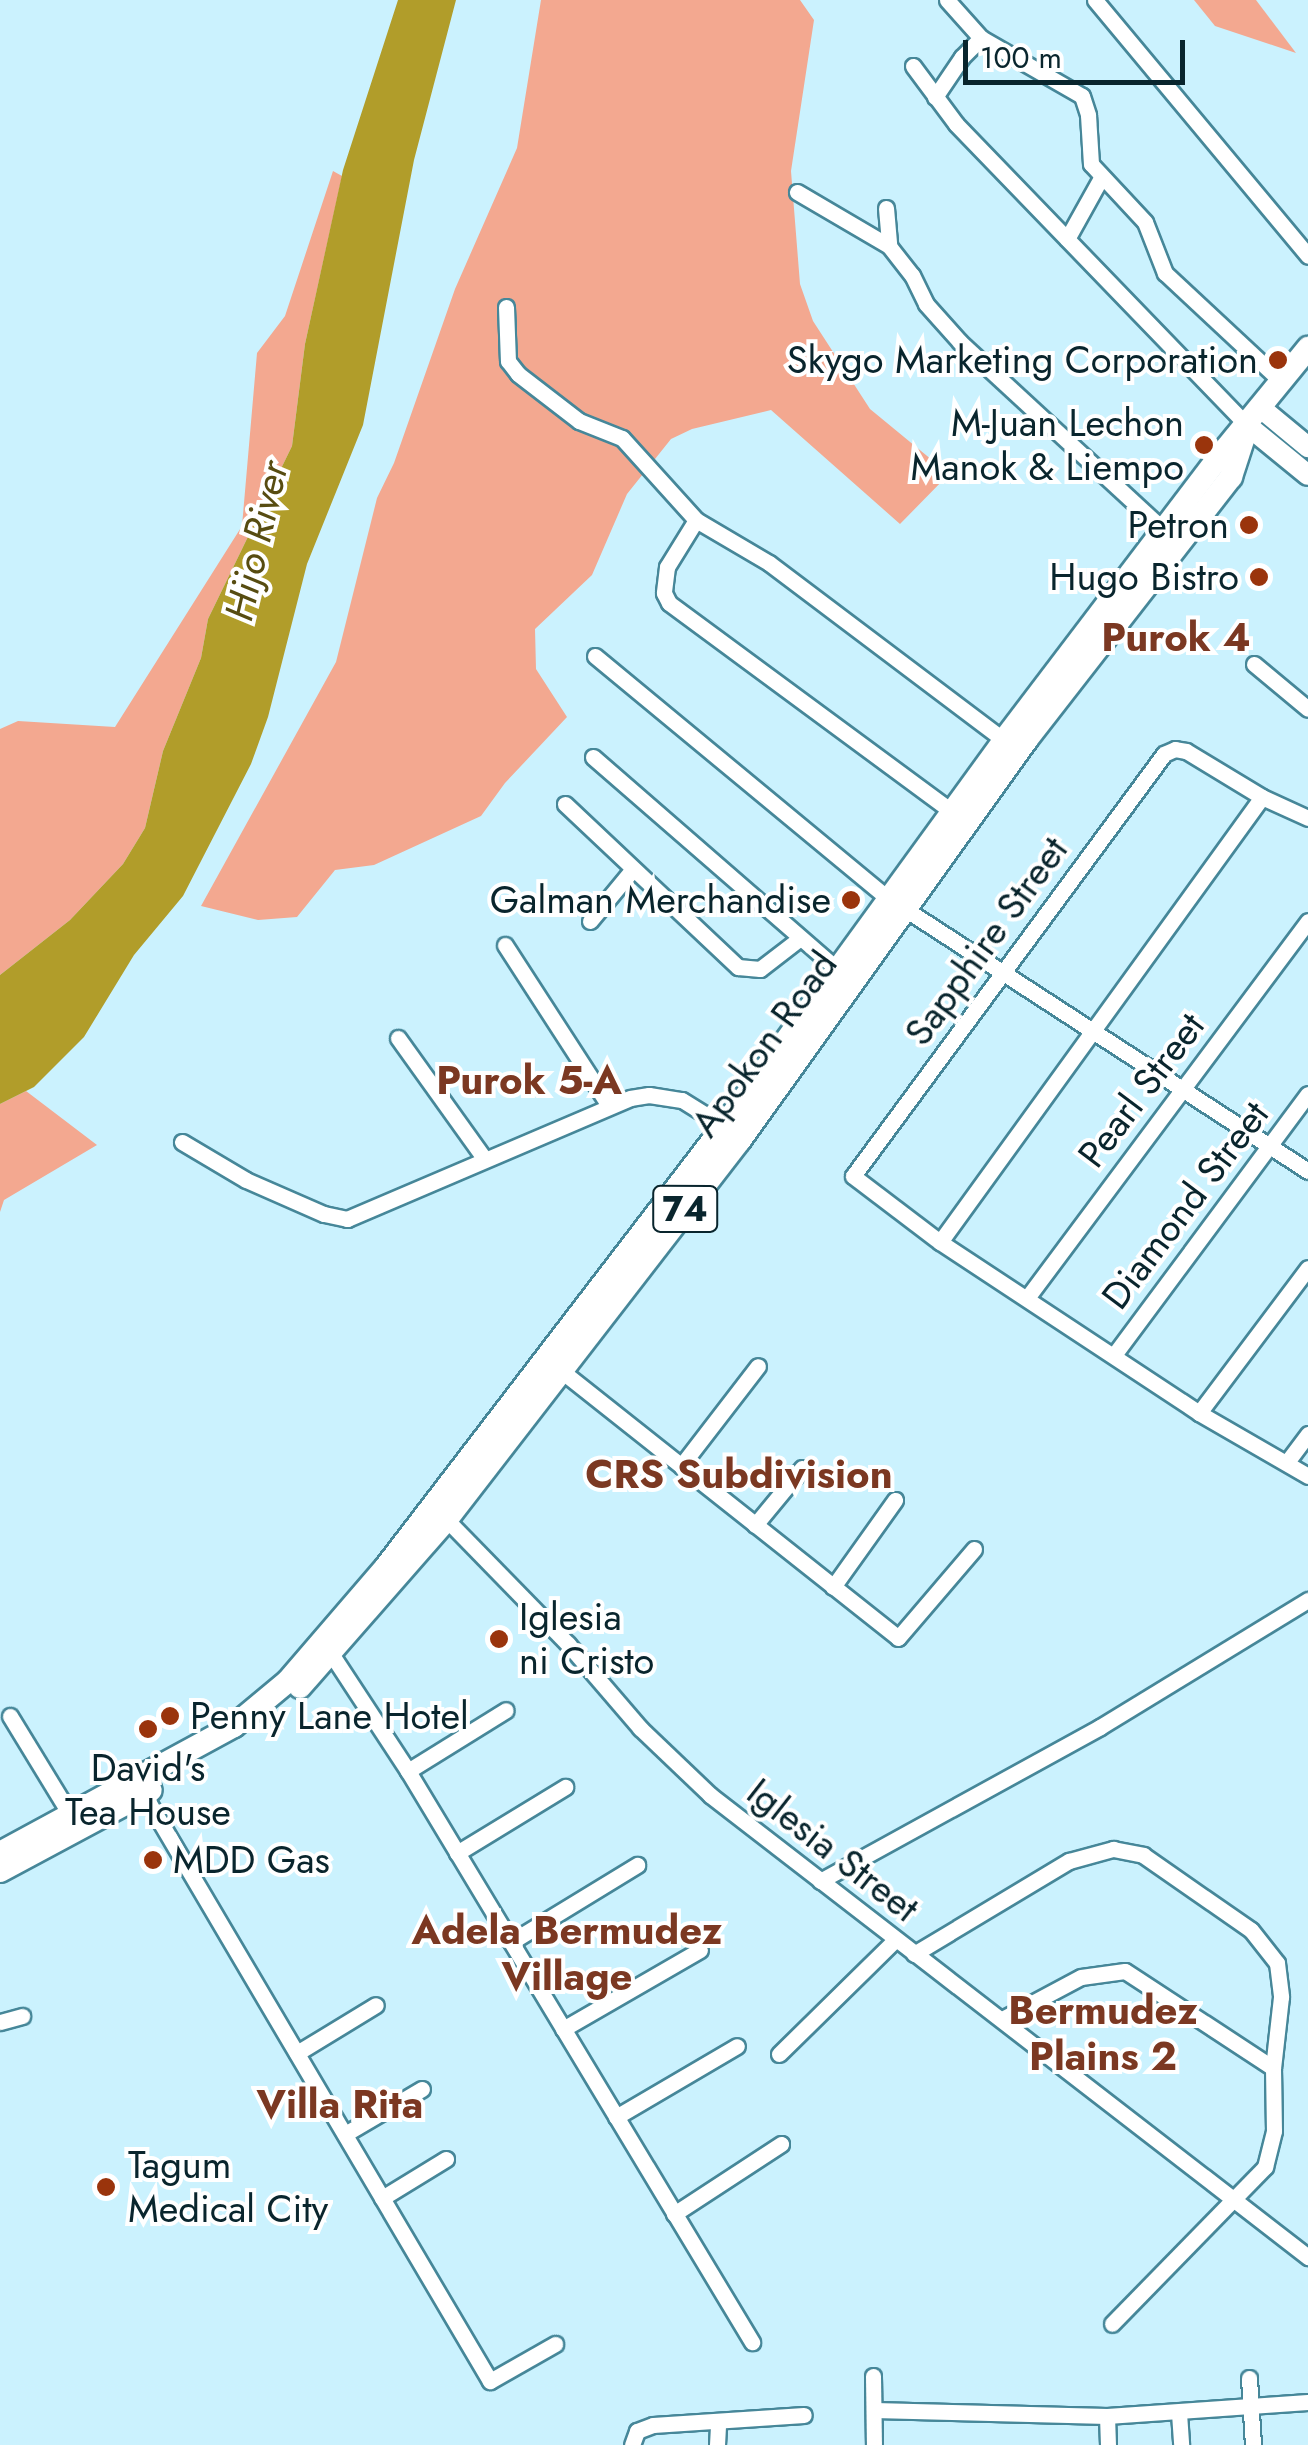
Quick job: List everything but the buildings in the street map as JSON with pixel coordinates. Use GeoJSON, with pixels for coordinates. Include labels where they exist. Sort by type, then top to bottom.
{"type":"FeatureCollection","features":[{"type":"Feature","properties":{"kind":"highway","name":"Apokon Road"},"geometry":{"type":"LineString","coordinates":[[0,1871],[141,1788],[234,1726],[327,1648],[386,1568],[439,1513],[732,1133],[845,976],[1004,740],[1214,463],[1255,418],[1308,348]]}},
{"type":"Feature","properties":{"kind":"highway","name":"Apokon Road"},"geometry":{"type":"LineString","coordinates":[[895,903],[1231,477],[1255,418]]}},
{"type":"Feature","properties":{"kind":"highway","name":"Apokon Road"},"geometry":{"type":"LineString","coordinates":[[0,1853],[71,1816],[141,1788]]}},
{"type":"Feature","properties":{"kind":"main road"},"geometry":{"type":"LineString","coordinates":[[1255,418],[1308,447]]}},
{"type":"Feature","properties":{"kind":"main road"},"geometry":{"type":"LineString","coordinates":[[1255,418],[1308,475]]}},
{"type":"Feature","properties":{"kind":"street"},"geometry":{"type":"LineString","coordinates":[[947,0],[981,38],[1082,96],[1088,114],[1091,164],[1145,222],[1165,273],[1282,382]]}},
{"type":"Feature","properties":{"kind":"street"},"geometry":{"type":"LineString","coordinates":[[1095,0],[1308,256]]}},
{"type":"Feature","properties":{"kind":"street"},"geometry":{"type":"LineString","coordinates":[[934,97],[981,38]]}},
{"type":"Feature","properties":{"kind":"street"},"geometry":{"type":"LineString","coordinates":[[913,66],[934,97],[1067,239],[1255,418]]}},
{"type":"Feature","properties":{"kind":"street"},"geometry":{"type":"LineString","coordinates":[[1067,239],[1101,178]]}},
{"type":"Feature","properties":{"kind":"street"},"geometry":{"type":"LineString","coordinates":[[797,192],[889,246],[950,332],[1164,530]]}},
{"type":"Feature","properties":{"kind":"street"},"geometry":{"type":"LineString","coordinates":[[886,208],[889,246]]}},
{"type":"Feature","properties":{"kind":"street"},"geometry":{"type":"LineString","coordinates":[[506,306],[508,362],[518,374],[579,421],[622,438],[696,520],[770,563],[1004,740]]}},
{"type":"Feature","properties":{"kind":"street"},"geometry":{"type":"LineString","coordinates":[[696,520],[668,567],[664,593],[668,603],[952,812]]}},
{"type":"Feature","properties":{"kind":"street"},"geometry":{"type":"LineString","coordinates":[[595,656],[895,903],[1308,1172]]}},
{"type":"Feature","properties":{"kind":"street"},"geometry":{"type":"LineString","coordinates":[[1254,664],[1308,709]]}},
{"type":"Feature","properties":{"kind":"street","name":"Sapphire Street"},"geometry":{"type":"LineString","coordinates":[[940,1242],[853,1176],[1164,754],[1174,748],[1192,754],[1262,797]]}},
{"type":"Feature","properties":{"kind":"street"},"geometry":{"type":"LineString","coordinates":[[593,757],[845,976]]}},
{"type":"Feature","properties":{"kind":"street"},"geometry":{"type":"LineString","coordinates":[[1308,818],[1262,797],[940,1242],[1199,1413],[1308,1476]]}},
{"type":"Feature","properties":{"kind":"street"},"geometry":{"type":"LineString","coordinates":[[565,804],[744,971],[760,969],[798,939]]}},
{"type":"Feature","properties":{"kind":"street"},"geometry":{"type":"LineString","coordinates":[[590,921],[633,869]]}},
{"type":"Feature","properties":{"kind":"street","name":"Pearl Street"},"geometry":{"type":"LineString","coordinates":[[1027,1298],[1308,921]]}},
{"type":"Feature","properties":{"kind":"street"},"geometry":{"type":"LineString","coordinates":[[505,945],[608,1104]]}},
{"type":"Feature","properties":{"kind":"street"},"geometry":{"type":"LineString","coordinates":[[398,1038],[484,1158]]}},
{"type":"Feature","properties":{"kind":"street","name":"Diamond Street"},"geometry":{"type":"LineString","coordinates":[[1114,1355],[1308,1094]]}},
{"type":"Feature","properties":{"kind":"street"},"geometry":{"type":"LineString","coordinates":[[182,1142],[246,1180],[324,1214],[347,1219],[608,1104],[664,1096],[682,1100],[732,1133]]}},
{"type":"Feature","properties":{"kind":"street"},"geometry":{"type":"LineString","coordinates":[[1199,1413],[1308,1268]]}},
{"type":"Feature","properties":{"kind":"street"},"geometry":{"type":"LineString","coordinates":[[551,1363],[898,1638],[974,1550]]}},
{"type":"Feature","properties":{"kind":"street"},"geometry":{"type":"LineString","coordinates":[[681,1466],[758,1366]]}},
{"type":"Feature","properties":{"kind":"street"},"geometry":{"type":"LineString","coordinates":[[1287,1462],[1308,1434]]}},
{"type":"Feature","properties":{"kind":"street"},"geometry":{"type":"LineString","coordinates":[[754,1525],[802,1468]]}},
{"type":"Feature","properties":{"kind":"street"},"geometry":{"type":"LineString","coordinates":[[833,1586],[895,1500]]}},
{"type":"Feature","properties":{"kind":"street","name":"Iglesia Street"},"geometry":{"type":"LineString","coordinates":[[439,1513],[546,1620],[675,1763],[895,1940],[1307,2251]]}},
{"type":"Feature","properties":{"kind":"street"},"geometry":{"type":"LineString","coordinates":[[820,1881],[1100,1728],[1308,1600]]}},
{"type":"Feature","properties":{"kind":"street"},"geometry":{"type":"LineString","coordinates":[[327,1648],[408,1772],[752,2342]]}},
{"type":"Feature","properties":{"kind":"street"},"geometry":{"type":"LineString","coordinates":[[408,1772],[506,1710]]}},
{"type":"Feature","properties":{"kind":"street"},"geometry":{"type":"LineString","coordinates":[[10,1716],[71,1816]]}},
{"type":"Feature","properties":{"kind":"street"},"geometry":{"type":"LineString","coordinates":[[457,1853],[564,1787]]}},
{"type":"Feature","properties":{"kind":"street"},"geometry":{"type":"LineString","coordinates":[[141,1788],[490,2381],[555,2344]]}},
{"type":"Feature","properties":{"kind":"street"},"geometry":{"type":"LineString","coordinates":[[914,1954],[1069,1861],[1095,1852],[1128,1849],[1143,1855],[1265,1944],[1281,1980],[1271,2152],[1257,2178],[1112,2324]]}},
{"type":"Feature","properties":{"kind":"street"},"geometry":{"type":"LineString","coordinates":[[511,1942],[637,1865]]}},
{"type":"Feature","properties":{"kind":"street"},"geometry":{"type":"LineString","coordinates":[[779,2054],[895,1940]]}},
{"type":"Feature","properties":{"kind":"street"},"geometry":{"type":"LineString","coordinates":[[563,2029],[700,1950]]}},
{"type":"Feature","properties":{"kind":"street"},"geometry":{"type":"LineString","coordinates":[[1002,2019],[1081,1976],[1125,1970],[1273,2068]]}},
{"type":"Feature","properties":{"kind":"street"},"geometry":{"type":"LineString","coordinates":[[297,2052],[376,2005]]}},
{"type":"Feature","properties":{"kind":"street"},"geometry":{"type":"LineString","coordinates":[[0,2022],[22,2016]]}},
{"type":"Feature","properties":{"kind":"street"},"geometry":{"type":"LineString","coordinates":[[616,2117],[737,2046]]}},
{"type":"Feature","properties":{"kind":"street"},"geometry":{"type":"LineString","coordinates":[[345,2134],[422,2088]]}},
{"type":"Feature","properties":{"kind":"street"},"geometry":{"type":"LineString","coordinates":[[674,2214],[781,2144]]}},
{"type":"Feature","properties":{"kind":"street"},"geometry":{"type":"LineString","coordinates":[[382,2198],[446,2159]]}},
{"type":"Feature","properties":{"kind":"street"},"geometry":{"type":"LineString","coordinates":[[874,2376],[874,2445]]}},
{"type":"Feature","properties":{"kind":"street"},"geometry":{"type":"LineString","coordinates":[[1250,2378],[1253,2445]]}},
{"type":"Feature","properties":{"kind":"street"},"geometry":{"type":"LineString","coordinates":[[874,2410],[1107,2416],[1308,2402]]}},
{"type":"Feature","properties":{"kind":"street"},"geometry":{"type":"LineString","coordinates":[[1179,2413],[1180,2445]]}},
{"type":"Feature","properties":{"kind":"street"},"geometry":{"type":"LineString","coordinates":[[632,2445],[637,2432],[653,2425],[718,2424],[804,2415]]}},
{"type":"Feature","properties":{"kind":"street"},"geometry":{"type":"LineString","coordinates":[[1107,2416],[1108,2445]]}},
{"type":"Feature","properties":{"kind":"street"},"geometry":{"type":"LineString","coordinates":[[716,2445],[718,2424]]}},
{"type":"Feature","properties":{"kind":"shaded area"},"geometry":{"type":"Polygon","coordinates":[[[541,0],[800,0],[814,20],[791,171],[800,284],[813,321],[870,409],[949,474],[900,524],[771,410],[692,429],[671,439],[627,494],[592,575],[535,629],[536,669],[567,717],[505,783],[481,816],[374,865],[335,870],[297,917],[258,920],[201,906],[336,662],[377,498],[394,463],[455,289],[517,148],[541,0]]]}},
{"type":"Feature","properties":{"kind":"shaded area"},"geometry":{"type":"Polygon","coordinates":[[[1194,0],[1256,0],[1296,53],[1215,26],[1194,0]]]}},
{"type":"Feature","properties":{"kind":"shaded area"},"geometry":{"type":"Polygon","coordinates":[[[333,171],[342,176],[305,344],[292,446],[208,619],[201,658],[163,751],[145,828],[123,864],[70,920],[0,975],[0,729],[18,721],[115,727],[242,526],[257,353],[285,316],[333,171]]]}},
{"type":"Feature","properties":{"kind":"shaded area"},"geometry":{"type":"Polygon","coordinates":[[[26,1091],[97,1145],[4,1200],[0,1212],[0,1104],[26,1091]]]}},
{"type":"Feature","properties":{"kind":"water","name":"Hijo River"},"geometry":{"type":"Polygon","coordinates":[[[398,0],[456,0],[414,160],[363,425],[307,564],[268,717],[251,764],[183,896],[134,955],[84,1037],[34,1087],[0,1104],[0,975],[70,920],[123,864],[145,828],[163,751],[201,658],[208,619],[292,446],[305,344],[343,170],[398,0]]]}},
{"type":"Feature","properties":{"kind":"place","name":"Skygo Marketing Corporation"},"geometry":{"type":"Point","coordinates":[1278,360]}},
{"type":"Feature","properties":{"kind":"place","name":"M-Juan Lechon Manok & Liempo"},"geometry":{"type":"Point","coordinates":[1204,445]}},
{"type":"Feature","properties":{"kind":"place","name":"Petron"},"geometry":{"type":"Point","coordinates":[1249,525]}},
{"type":"Feature","properties":{"kind":"place","name":"Hugo Bistro"},"geometry":{"type":"Point","coordinates":[1259,577]}},
{"type":"Feature","properties":{"kind":"place","name":"Galman Merchandise"},"geometry":{"type":"Point","coordinates":[851,900]}},
{"type":"Feature","properties":{"kind":"place","name":"Iglesia ni Cristo"},"geometry":{"type":"Point","coordinates":[499,1639]}},
{"type":"Feature","properties":{"kind":"place","name":"Penny Lane Hotel"},"geometry":{"type":"Point","coordinates":[170,1716]}},
{"type":"Feature","properties":{"kind":"place","name":"David's Tea House"},"geometry":{"type":"Point","coordinates":[148,1729]}},
{"type":"Feature","properties":{"kind":"place","name":"MDD Gas"},"geometry":{"type":"Point","coordinates":[153,1860]}},
{"type":"Feature","properties":{"kind":"place","name":"Tagum Medical City"},"geometry":{"type":"Point","coordinates":[106,2187]}},
{"type":"Feature","properties":{"kind":"district","name":"Purok 4"},"geometry":{"type":"Point","coordinates":[1176,637]}},
{"type":"Feature","properties":{"kind":"district","name":"Purok 5-A"},"geometry":{"type":"Point","coordinates":[529,1080]}},
{"type":"Feature","properties":{"kind":"district","name":"CRS Subdivision"},"geometry":{"type":"Point","coordinates":[739,1474]}},
{"type":"Feature","properties":{"kind":"district","name":"Adela Bermudez Village"},"geometry":{"type":"Point","coordinates":[567,1953]}},
{"type":"Feature","properties":{"kind":"district","name":"Bermudez Plains 2"},"geometry":{"type":"Point","coordinates":[1103,2033]}},
{"type":"Feature","properties":{"kind":"district","name":"Villa Rita"},"geometry":{"type":"Point","coordinates":[340,2104]}}]}
